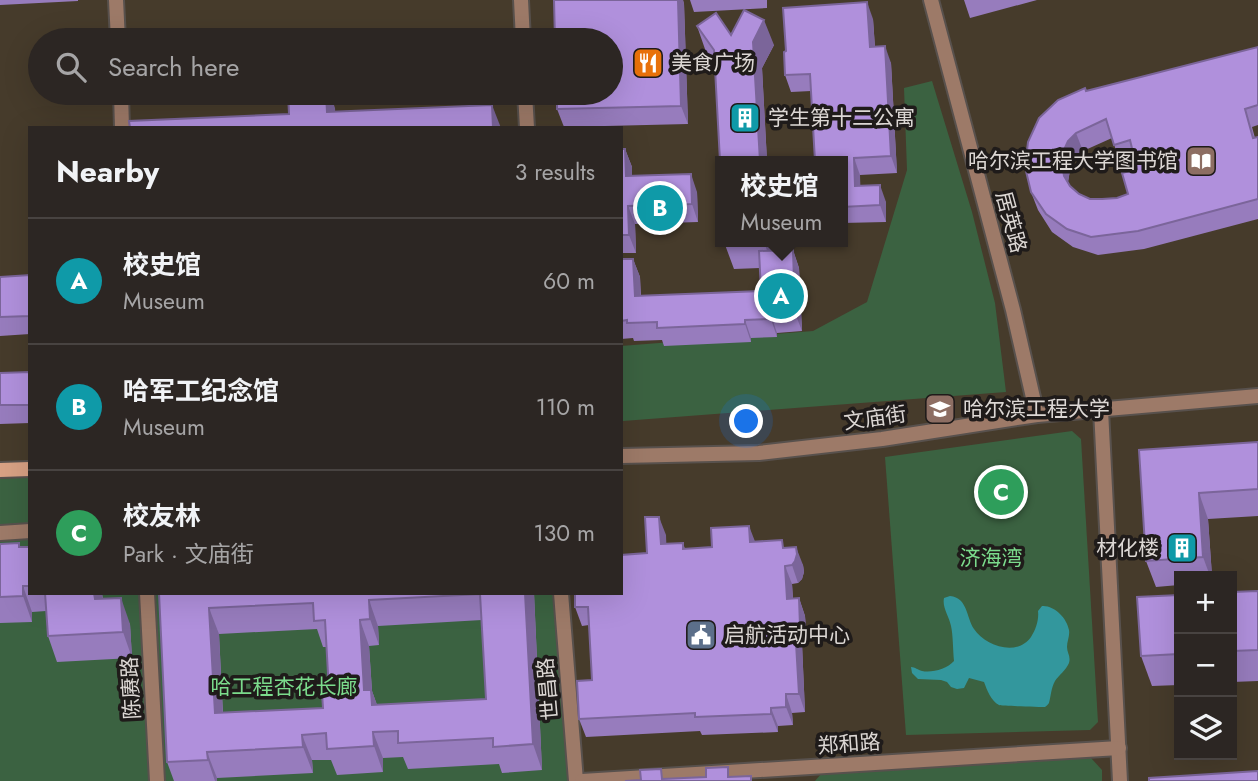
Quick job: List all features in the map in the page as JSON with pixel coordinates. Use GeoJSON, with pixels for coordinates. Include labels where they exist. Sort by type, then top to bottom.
{"type":"FeatureCollection","features":[{"type":"Feature","properties":{"kind":"main road"},"geometry":{"type":"LineString","coordinates":[[0,470],[28,469]]}},
{"type":"Feature","properties":{"kind":"street"},"geometry":{"type":"LineString","coordinates":[[116,0],[117,28]]}},
{"type":"Feature","properties":{"kind":"street"},"geometry":{"type":"LineString","coordinates":[[521,0],[522,28]]}},
{"type":"Feature","properties":{"kind":"street","name":"居英路"},"geometry":{"type":"LineString","coordinates":[[931,0],[1013,310],[1037,415]]}},
{"type":"Feature","properties":{"kind":"street"},"geometry":{"type":"LineString","coordinates":[[121,105],[122,126]]}},
{"type":"Feature","properties":{"kind":"street"},"geometry":{"type":"LineString","coordinates":[[526,105],[527,126]]}},
{"type":"Feature","properties":{"kind":"street","name":"文庙街"},"geometry":{"type":"LineString","coordinates":[[623,456],[760,453],[882,439],[1037,415],[1258,396]]}},
{"type":"Feature","properties":{"kind":"street"},"geometry":{"type":"LineString","coordinates":[[1101,410],[1121,781]]}},
{"type":"Feature","properties":{"kind":"street"},"geometry":{"type":"LineString","coordinates":[[0,533],[28,531]]}},
{"type":"Feature","properties":{"kind":"street","name":"陈赓路"},"geometry":{"type":"LineString","coordinates":[[147,595],[156,781]]}},
{"type":"Feature","properties":{"kind":"street","name":"世昌路"},"geometry":{"type":"LineString","coordinates":[[561,595],[576,781]]}},
{"type":"Feature","properties":{"kind":"street","name":"郑和路"},"geometry":{"type":"LineString","coordinates":[[582,781],[1119,748]]}},
{"type":"Feature","properties":{"kind":"shaded area","name":"哈尔滨工程大学"},"geometry":{"type":"Polygon","coordinates":[[[0,0],[1258,0],[1258,781],[0,781],[0,0]]]}},
{"type":"Feature","properties":{"kind":"green space"},"geometry":{"type":"Polygon","coordinates":[[[932,81],[972,212],[995,303],[1006,392],[623,421],[623,346],[813,331],[867,302],[907,170],[904,88],[932,81]]]}},
{"type":"Feature","properties":{"kind":"green space","name":"济海湾"},"geometry":{"type":"Polygon","coordinates":[[[1072,431],[1081,439],[1098,722],[1090,730],[906,735],[885,457],[1072,431]]]}},
{"type":"Feature","properties":{"kind":"green space","name":"哈工程杏花长廊"},"geometry":{"type":"Polygon","coordinates":[[[28,477],[28,595],[564,595],[572,781],[0,781],[0,479],[28,477]]]}},
{"type":"Feature","properties":{"kind":"green space"},"geometry":{"type":"Polygon","coordinates":[[[1091,758],[1102,770],[1102,781],[815,781],[821,774],[1091,758]]]}},
{"type":"Feature","properties":{"kind":"water"},"geometry":{"type":"Polygon","coordinates":[[[950,596],[963,604],[979,635],[1001,647],[1018,647],[1031,637],[1042,606],[1055,610],[1063,617],[1069,630],[1069,663],[1055,681],[1049,703],[1045,707],[999,705],[988,692],[984,682],[969,678],[964,688],[957,689],[941,680],[918,679],[912,673],[911,667],[922,671],[935,671],[954,661],[952,629],[944,602],[944,598],[950,596]]]}},
{"type":"Feature","properties":{"kind":"building"},"geometry":{"type":"Polygon","coordinates":[[[554,0],[678,0],[681,106],[557,109],[557,105],[623,105],[623,28],[555,28],[554,0]]]}},
{"type":"Feature","properties":{"kind":"building"},"geometry":{"type":"Polygon","coordinates":[[[867,2],[870,47],[885,46],[891,156],[854,158],[855,186],[880,185],[880,205],[848,207],[848,156],[815,156],[810,74],[785,75],[783,8],[867,2]]]}},
{"type":"Feature","properties":{"kind":"building","name":"学生第十二公寓"},"geometry":{"type":"Polygon","coordinates":[[[744,10],[764,20],[753,42],[760,156],[720,156],[714,50],[697,26],[716,13],[731,35],[744,10]]]}},
{"type":"Feature","properties":{"kind":"building","name":"哈尔滨工程大学图书馆"},"geometry":{"type":"Polygon","coordinates":[[[1258,47],[1258,105],[1245,109],[1253,138],[1258,137],[1258,199],[1138,231],[1091,237],[1067,229],[1046,214],[1031,192],[1025,167],[1028,142],[1039,118],[1058,100],[1085,88],[1086,91],[1258,47]],[[1106,119],[1076,133],[1068,141],[1063,152],[1064,176],[1079,194],[1090,199],[1102,199],[1128,194],[1122,173],[1137,169],[1130,140],[1114,145],[1106,119]]]}},
{"type":"Feature","properties":{"kind":"building"},"geometry":{"type":"Polygon","coordinates":[[[289,105],[327,105],[327,112],[492,105],[493,126],[130,126],[129,121],[289,114],[289,105]]]}},
{"type":"Feature","properties":{"kind":"building"},"geometry":{"type":"Polygon","coordinates":[[[623,149],[626,176],[691,174],[692,204],[628,206],[629,235],[623,235],[623,149]]]}},
{"type":"Feature","properties":{"kind":"building"},"geometry":{"type":"Polygon","coordinates":[[[793,250],[795,313],[771,315],[771,319],[745,320],[745,324],[657,328],[657,322],[627,323],[627,320],[623,321],[623,259],[633,259],[635,296],[761,291],[759,251],[793,250]]]}},
{"type":"Feature","properties":{"kind":"building"},"geometry":{"type":"Polygon","coordinates":[[[28,275],[28,316],[0,317],[0,277],[28,275]]]}},
{"type":"Feature","properties":{"kind":"building"},"geometry":{"type":"Polygon","coordinates":[[[28,372],[28,405],[0,405],[0,373],[28,372]]]}},
{"type":"Feature","properties":{"kind":"building"},"geometry":{"type":"Polygon","coordinates":[[[1258,442],[1258,489],[1199,493],[1203,557],[1146,561],[1139,450],[1258,442]]]}},
{"type":"Feature","properties":{"kind":"building","name":"启航活动中心"},"geometry":{"type":"Polygon","coordinates":[[[645,517],[659,517],[661,544],[683,543],[683,549],[712,547],[711,528],[749,526],[750,542],[782,540],[783,548],[796,547],[795,561],[792,565],[785,566],[787,599],[799,598],[800,626],[795,626],[799,694],[786,694],[786,707],[771,708],[771,714],[695,717],[695,713],[579,719],[577,681],[592,680],[588,607],[575,607],[575,595],[623,595],[623,555],[647,553],[645,517]]]}},
{"type":"Feature","properties":{"kind":"building"},"geometry":{"type":"Polygon","coordinates":[[[19,543],[19,547],[28,547],[28,586],[23,586],[23,596],[0,597],[0,544],[19,543]]]}},
{"type":"Feature","properties":{"kind":"building"},"geometry":{"type":"Polygon","coordinates":[[[1258,591],[1258,650],[1237,651],[1237,592],[1258,591]]]}},
{"type":"Feature","properties":{"kind":"building"},"geometry":{"type":"Polygon","coordinates":[[[45,595],[121,598],[123,632],[48,636],[45,595]]]}},
{"type":"Feature","properties":{"kind":"building"},"geometry":{"type":"Polygon","coordinates":[[[159,595],[462,595],[369,600],[370,619],[360,620],[364,690],[371,690],[372,705],[486,699],[480,595],[525,595],[533,744],[493,747],[493,738],[398,743],[398,731],[373,732],[374,746],[327,749],[326,733],[302,735],[303,747],[207,752],[208,760],[167,762],[159,595]],[[313,603],[209,608],[215,713],[323,708],[322,693],[329,692],[325,620],[314,621],[313,603]]]}},
{"type":"Feature","properties":{"kind":"building"},"geometry":{"type":"Polygon","coordinates":[[[1174,595],[1174,654],[1141,656],[1137,597],[1174,595]]]}},
{"type":"Feature","properties":{"kind":"building"},"geometry":{"type":"Polygon","coordinates":[[[728,767],[728,777],[751,776],[751,781],[625,781],[641,780],[640,770],[661,769],[662,779],[706,777],[706,768],[728,767]]]}},
{"type":"Feature","properties":{"kind":"building"},"geometry":{"type":"Polygon","coordinates":[[[1258,771],[1258,781],[1149,781],[1149,778],[1258,771]]]}},
{"type":"Feature","properties":{"kind":"place","name":"美食广场"},"geometry":{"type":"Point","coordinates":[648,63]}},
{"type":"Feature","properties":{"kind":"place","name":"学生第十二公寓"},"geometry":{"type":"Point","coordinates":[745,118]}},
{"type":"Feature","properties":{"kind":"place","name":"哈尔滨工程大学图书馆"},"geometry":{"type":"Point","coordinates":[1201,161]}},
{"type":"Feature","properties":{"kind":"place","name":"哈军工纪念馆"},"geometry":{"type":"Point","coordinates":[660,208]}},
{"type":"Feature","properties":{"kind":"place","name":"校史馆"},"geometry":{"type":"Point","coordinates":[781,296]}},
{"type":"Feature","properties":{"kind":"place","name":"哈尔滨工程大学"},"geometry":{"type":"Point","coordinates":[940,409]}},
{"type":"Feature","properties":{"kind":"place","name":"校友林"},"geometry":{"type":"Point","coordinates":[1001,492]}},
{"type":"Feature","properties":{"kind":"place","name":"材化楼"},"geometry":{"type":"Point","coordinates":[1182,548]}},
{"type":"Feature","properties":{"kind":"place","name":"启航活动中心"},"geometry":{"type":"Point","coordinates":[701,635]}}]}
